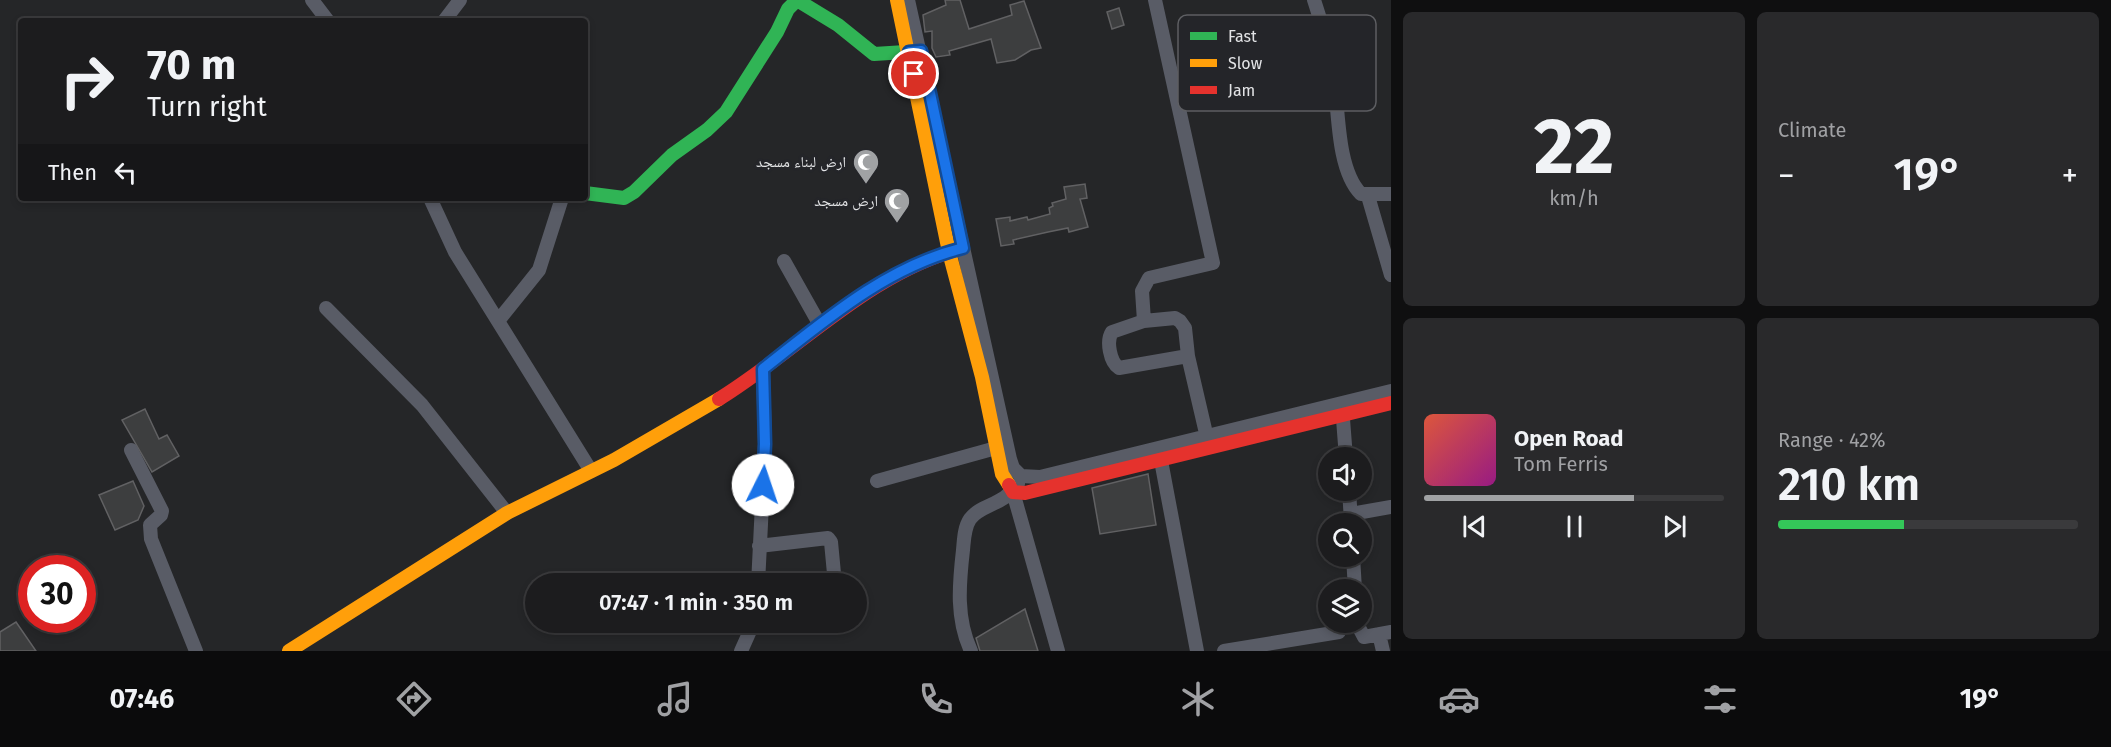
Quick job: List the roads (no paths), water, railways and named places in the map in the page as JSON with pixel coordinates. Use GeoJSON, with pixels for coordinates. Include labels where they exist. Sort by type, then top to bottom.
{"type":"FeatureCollection","features":[{"type":"Feature","properties":{"kind":"street"},"geometry":{"type":"LineString","coordinates":[[312,0],[326,18]]}},
{"type":"Feature","properties":{"kind":"street"},"geometry":{"type":"LineString","coordinates":[[446,18],[460,0]]}},
{"type":"Feature","properties":{"kind":"street"},"geometry":{"type":"LineString","coordinates":[[588,194],[616,200],[624,198],[634,192],[662,164],[707,130],[726,112],[777,32],[788,9],[797,0],[838,26],[874,54],[915,51]]}},
{"type":"Feature","properties":{"kind":"street"},"geometry":{"type":"LineString","coordinates":[[897,0],[915,51]]}},
{"type":"Feature","properties":{"kind":"street"},"geometry":{"type":"LineString","coordinates":[[908,0],[915,51],[996,448],[1004,481],[1013,492],[1058,651]]}},
{"type":"Feature","properties":{"kind":"street"},"geometry":{"type":"LineString","coordinates":[[1155,0],[1178,104]]}},
{"type":"Feature","properties":{"kind":"street"},"geometry":{"type":"LineString","coordinates":[[1314,0],[1318,15]]}},
{"type":"Feature","properties":{"kind":"street"},"geometry":{"type":"LineString","coordinates":[[1144,321],[1142,291],[1149,278],[1213,263],[1179,111]]}},
{"type":"Feature","properties":{"kind":"street"},"geometry":{"type":"LineString","coordinates":[[1338,111],[1341,144],[1356,188],[1368,196],[1391,194]]}},
{"type":"Feature","properties":{"kind":"street"},"geometry":{"type":"LineString","coordinates":[[1368,196],[1391,275]]}},
{"type":"Feature","properties":{"kind":"street"},"geometry":{"type":"LineString","coordinates":[[431,201],[455,252],[591,471]]}},
{"type":"Feature","properties":{"kind":"street"},"geometry":{"type":"LineString","coordinates":[[498,321],[538,270],[561,201]]}},
{"type":"Feature","properties":{"kind":"street"},"geometry":{"type":"LineString","coordinates":[[289,651],[507,513],[650,440],[763,369],[894,274],[956,250]]}},
{"type":"Feature","properties":{"kind":"street"},"geometry":{"type":"LineString","coordinates":[[956,250],[1013,468],[1023,477],[1040,477],[1160,454]]}},
{"type":"Feature","properties":{"kind":"street"},"geometry":{"type":"LineString","coordinates":[[784,261],[820,326]]}},
{"type":"Feature","properties":{"kind":"street"},"geometry":{"type":"LineString","coordinates":[[326,308],[423,405],[507,513]]}},
{"type":"Feature","properties":{"kind":"street"},"geometry":{"type":"LineString","coordinates":[[1188,356],[1117,367],[1108,339],[1110,333],[1144,321],[1175,318],[1180,321],[1185,328],[1188,356],[1208,441]]}},
{"type":"Feature","properties":{"kind":"street"},"geometry":{"type":"LineString","coordinates":[[758,573],[765,444],[763,369]]}},
{"type":"Feature","properties":{"kind":"street"},"geometry":{"type":"LineString","coordinates":[[1343,409],[1391,391]]}},
{"type":"Feature","properties":{"kind":"street"},"geometry":{"type":"LineString","coordinates":[[1013,492],[1025,493],[1041,489],[1208,441],[1343,409],[1391,403]]}},
{"type":"Feature","properties":{"kind":"street"},"geometry":{"type":"LineString","coordinates":[[1343,409],[1345,447]]}},
{"type":"Feature","properties":{"kind":"street"},"geometry":{"type":"LineString","coordinates":[[878,481],[996,448]]}},
{"type":"Feature","properties":{"kind":"street"},"geometry":{"type":"LineString","coordinates":[[131,450],[162,511],[150,525],[151,539],[196,651]]}},
{"type":"Feature","properties":{"kind":"street"},"geometry":{"type":"LineString","coordinates":[[1160,454],[1197,651]]}},
{"type":"Feature","properties":{"kind":"street"},"geometry":{"type":"LineString","coordinates":[[971,651],[963,630],[959,591],[966,528],[973,516],[1003,501],[1013,492],[1023,477]]}},
{"type":"Feature","properties":{"kind":"street"},"geometry":{"type":"LineString","coordinates":[[1371,513],[1391,507]]}},
{"type":"Feature","properties":{"kind":"street"},"geometry":{"type":"LineString","coordinates":[[759,546],[828,538],[833,573]]}},
{"type":"Feature","properties":{"kind":"street"},"geometry":{"type":"LineString","coordinates":[[741,651],[749,633]]}},
{"type":"Feature","properties":{"kind":"street"},"geometry":{"type":"LineString","coordinates":[[1224,651],[1333,633]]}},
{"type":"Feature","properties":{"kind":"street"},"geometry":{"type":"LineString","coordinates":[[1360,633],[1361,636],[1385,633],[1383,651]]}},
{"type":"Feature","properties":{"kind":"place","name":"ارض لبناء مسجد"},"geometry":{"type":"Point","coordinates":[866,185]}},
{"type":"Feature","properties":{"kind":"place","name":"ارض مسجد"},"geometry":{"type":"Point","coordinates":[897,224]}}]}
